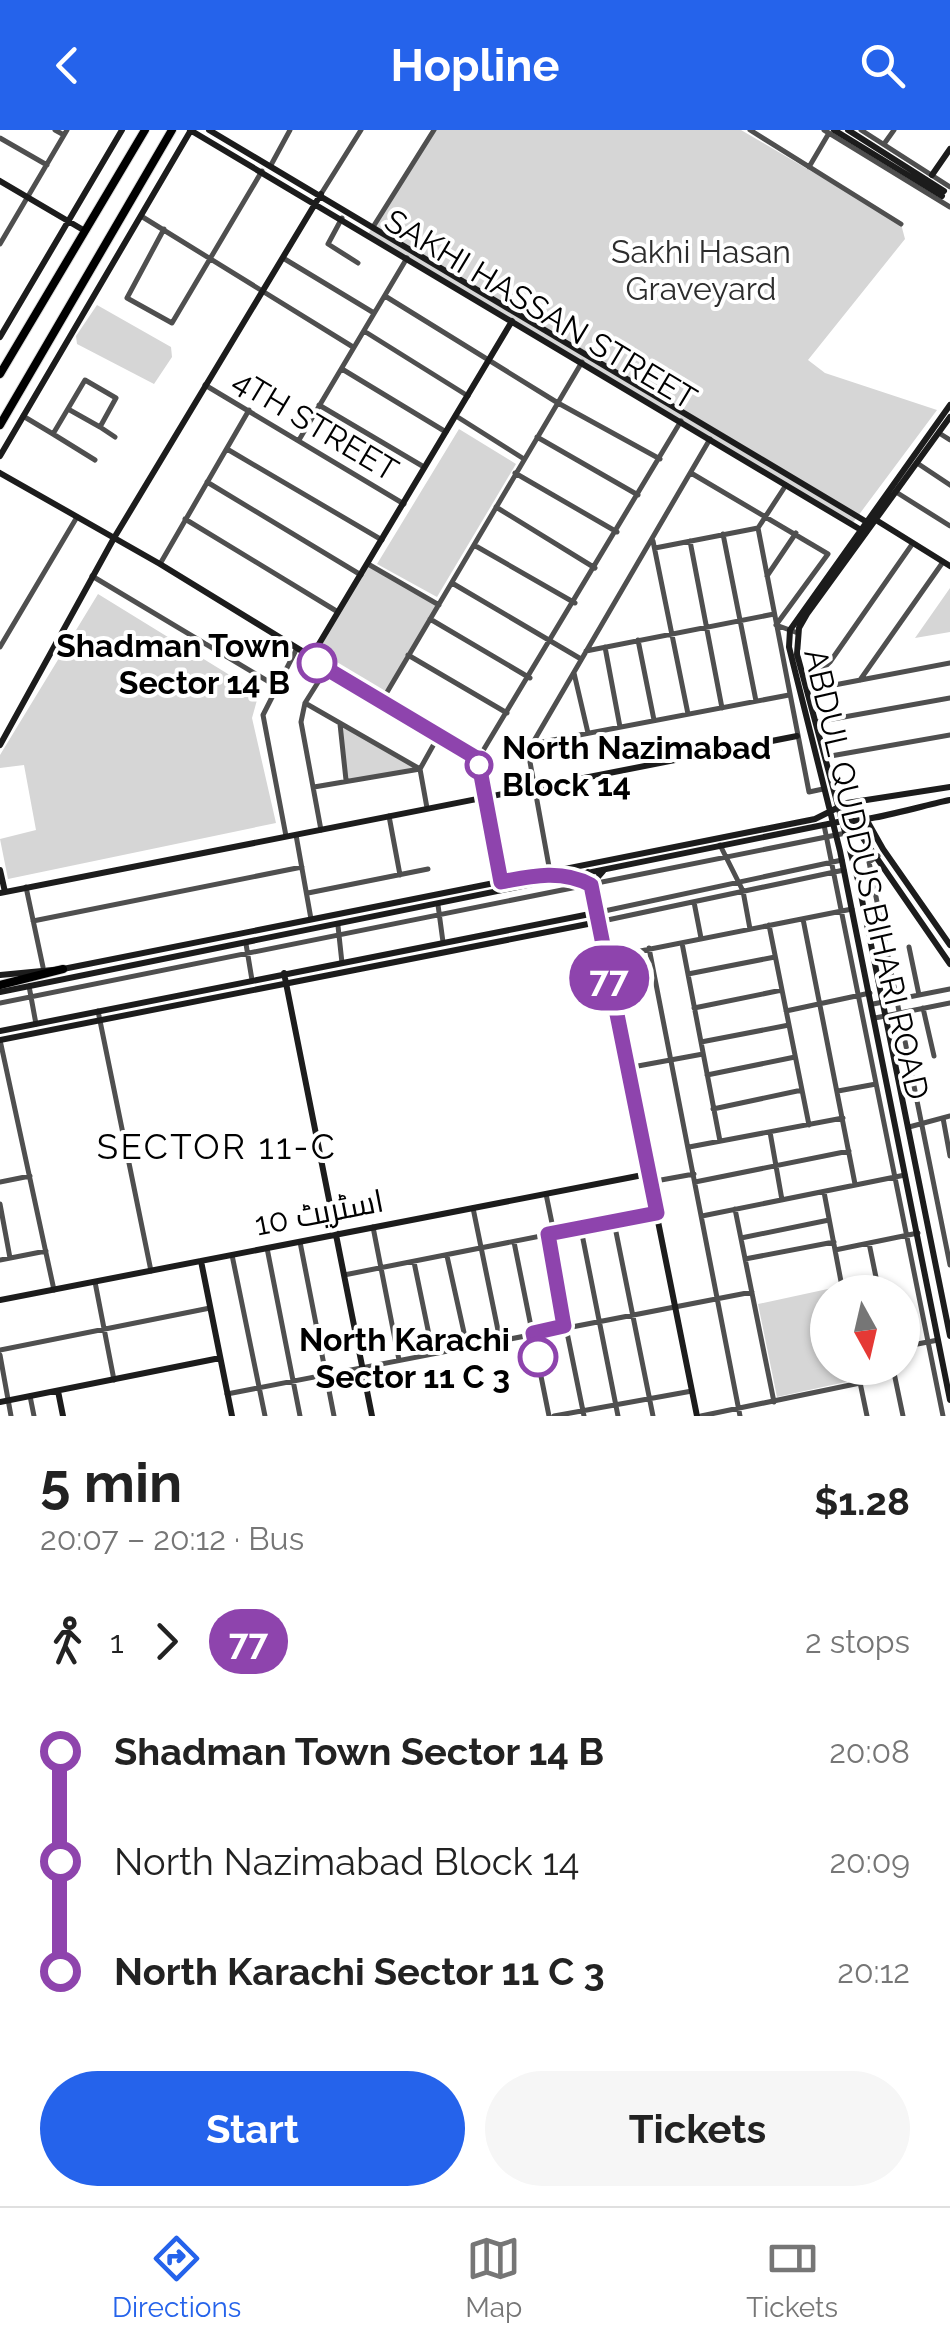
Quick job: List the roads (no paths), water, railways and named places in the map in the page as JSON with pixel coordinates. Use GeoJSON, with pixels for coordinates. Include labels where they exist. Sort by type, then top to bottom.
{"type":"FeatureCollection","features":[{"type":"Feature","properties":{"kind":"main road"},"geometry":{"type":"LineString","coordinates":[[0,374],[145,130]]}},
{"type":"Feature","properties":{"kind":"main road"},"geometry":{"type":"LineString","coordinates":[[0,425],[172,130]]}},
{"type":"Feature","properties":{"kind":"main road"},"geometry":{"type":"LineString","coordinates":[[0,989],[62,969]]}},
{"type":"Feature","properties":{"kind":"street"},"geometry":{"type":"LineString","coordinates":[[0,244],[3,233],[66,133],[55,130]]}},
{"type":"Feature","properties":{"kind":"street"},"geometry":{"type":"LineString","coordinates":[[0,337],[122,130]]}},
{"type":"Feature","properties":{"kind":"street"},"geometry":{"type":"LineString","coordinates":[[0,456],[190,130]]}},
{"type":"Feature","properties":{"kind":"street","name":"SAKHI HASSAN STREET"},"geometry":{"type":"LineString","coordinates":[[190,130],[786,485],[868,526]]}},
{"type":"Feature","properties":{"kind":"street","name":"SAKHI HASSAN STREET"},"geometry":{"type":"LineString","coordinates":[[209,130],[868,526]]}},
{"type":"Feature","properties":{"kind":"street"},"geometry":{"type":"LineString","coordinates":[[270,165],[290,130]]}},
{"type":"Feature","properties":{"kind":"street"},"geometry":{"type":"LineString","coordinates":[[0,745],[114,538],[360,130]]}},
{"type":"Feature","properties":{"kind":"street"},"geometry":{"type":"LineString","coordinates":[[373,226],[434,130]]}},
{"type":"Feature","properties":{"kind":"street"},"geometry":{"type":"LineString","coordinates":[[750,130],[901,224]]}},
{"type":"Feature","properties":{"kind":"street"},"geometry":{"type":"LineString","coordinates":[[848,130],[950,197]]}},
{"type":"Feature","properties":{"kind":"street"},"geometry":{"type":"LineString","coordinates":[[861,130],[940,181],[950,197]]}},
{"type":"Feature","properties":{"kind":"street"},"geometry":{"type":"LineString","coordinates":[[884,144],[894,130]]}},
{"type":"Feature","properties":{"kind":"street"},"geometry":{"type":"LineString","coordinates":[[809,167],[829,131]]}},
{"type":"Feature","properties":{"kind":"street"},"geometry":{"type":"LineString","coordinates":[[829,131],[950,197]]}},
{"type":"Feature","properties":{"kind":"street"},"geometry":{"type":"LineString","coordinates":[[829,131],[931,196],[950,197]]}},
{"type":"Feature","properties":{"kind":"street"},"geometry":{"type":"LineString","coordinates":[[0,138],[47,165]]}},
{"type":"Feature","properties":{"kind":"street"},"geometry":{"type":"LineString","coordinates":[[932,175],[950,148]]}},
{"type":"Feature","properties":{"kind":"street"},"geometry":{"type":"LineString","coordinates":[[164,230],[126,298],[172,323],[262,171]]}},
{"type":"Feature","properties":{"kind":"street"},"geometry":{"type":"LineString","coordinates":[[0,181],[85,232]]}},
{"type":"Feature","properties":{"kind":"street"},"geometry":{"type":"LineString","coordinates":[[931,196],[940,181]]}},
{"type":"Feature","properties":{"kind":"street"},"geometry":{"type":"LineString","coordinates":[[140,216],[354,347]]}},
{"type":"Feature","properties":{"kind":"street"},"geometry":{"type":"LineString","coordinates":[[342,218],[328,244],[358,263]]}},
{"type":"Feature","properties":{"kind":"street"},"geometry":{"type":"LineString","coordinates":[[283,258],[374,313]]}},
{"type":"Feature","properties":{"kind":"street"},"geometry":{"type":"LineString","coordinates":[[299,440],[407,258]]}},
{"type":"Feature","properties":{"kind":"street"},"geometry":{"type":"LineString","coordinates":[[385,296],[558,403],[660,458]]}},
{"type":"Feature","properties":{"kind":"street"},"geometry":{"type":"LineString","coordinates":[[310,659],[512,321]]}},
{"type":"Feature","properties":{"kind":"street"},"geometry":{"type":"LineString","coordinates":[[363,330],[468,396]]}},
{"type":"Feature","properties":{"kind":"street"},"geometry":{"type":"LineString","coordinates":[[383,699],[582,362]]}},
{"type":"Feature","properties":{"kind":"street"},"geometry":{"type":"LineString","coordinates":[[341,368],[446,432]]}},
{"type":"Feature","properties":{"kind":"street"},"geometry":{"type":"LineString","coordinates":[[52,434],[85,380],[116,398],[100,427]]}},
{"type":"Feature","properties":{"kind":"street","name":"4TH STREET"},"geometry":{"type":"LineString","coordinates":[[205,385],[404,504]]}},
{"type":"Feature","properties":{"kind":"street","name":"ABDUL QUDDUS BIHARI ROAD"},"geometry":{"type":"LineString","coordinates":[[950,404],[794,632],[791,666],[823,790],[826,819],[842,860],[948,1374],[950,1400]]}},
{"type":"Feature","properties":{"kind":"street"},"geometry":{"type":"LineString","coordinates":[[319,405],[426,468]]}},
{"type":"Feature","properties":{"kind":"street"},"geometry":{"type":"LineString","coordinates":[[68,409],[115,437]]}},
{"type":"Feature","properties":{"kind":"street"},"geometry":{"type":"LineString","coordinates":[[160,564],[249,410]]}},
{"type":"Feature","properties":{"kind":"street"},"geometry":{"type":"LineString","coordinates":[[23,416],[95,460]]}},
{"type":"Feature","properties":{"kind":"street"},"geometry":{"type":"LineString","coordinates":[[456,416],[524,459]]}},
{"type":"Feature","properties":{"kind":"street","name":"ABDUL QUDDUS BIHARI ROAD"},"geometry":{"type":"LineString","coordinates":[[868,526],[950,418]]}},
{"type":"Feature","properties":{"kind":"street"},"geometry":{"type":"LineString","coordinates":[[501,882],[478,759],[552,642],[681,422]]}},
{"type":"Feature","properties":{"kind":"street"},"geometry":{"type":"LineString","coordinates":[[938,433],[950,440]]}},
{"type":"Feature","properties":{"kind":"street"},"geometry":{"type":"LineString","coordinates":[[537,437],[638,495]]}},
{"type":"Feature","properties":{"kind":"street"},"geometry":{"type":"LineString","coordinates":[[550,872],[528,751],[710,439]]}},
{"type":"Feature","properties":{"kind":"street"},"geometry":{"type":"LineString","coordinates":[[227,449],[382,540]]}},
{"type":"Feature","properties":{"kind":"street"},"geometry":{"type":"LineString","coordinates":[[917,463],[950,485]]}},
{"type":"Feature","properties":{"kind":"street"},"geometry":{"type":"LineString","coordinates":[[692,473],[828,554],[776,625]]}},
{"type":"Feature","properties":{"kind":"street"},"geometry":{"type":"LineString","coordinates":[[0,474],[160,564],[478,759]]}},
{"type":"Feature","properties":{"kind":"street"},"geometry":{"type":"LineString","coordinates":[[516,474],[617,532]]}},
{"type":"Feature","properties":{"kind":"street"},"geometry":{"type":"LineString","coordinates":[[207,482],[361,575]]}},
{"type":"Feature","properties":{"kind":"street"},"geometry":{"type":"LineString","coordinates":[[655,548],[758,528],[786,485]]}},
{"type":"Feature","properties":{"kind":"street"},"geometry":{"type":"LineString","coordinates":[[896,492],[950,526]]}},
{"type":"Feature","properties":{"kind":"street"},"geometry":{"type":"LineString","coordinates":[[496,507],[595,568]]}},
{"type":"Feature","properties":{"kind":"street"},"geometry":{"type":"LineString","coordinates":[[0,647],[77,517]]}},
{"type":"Feature","properties":{"kind":"street"},"geometry":{"type":"LineString","coordinates":[[185,519],[338,612]]}},
{"type":"Feature","properties":{"kind":"street"},"geometry":{"type":"LineString","coordinates":[[860,680],[947,564],[913,543],[868,526]]}},
{"type":"Feature","properties":{"kind":"street"},"geometry":{"type":"LineString","coordinates":[[758,528],[810,792],[823,790]]}},
{"type":"Feature","properties":{"kind":"street"},"geometry":{"type":"LineString","coordinates":[[722,534],[756,701]]}},
{"type":"Feature","properties":{"kind":"street"},"geometry":{"type":"LineString","coordinates":[[767,576],[796,534]]}},
{"type":"Feature","properties":{"kind":"street"},"geometry":{"type":"LineString","coordinates":[[653,538],[688,714]]}},
{"type":"Feature","properties":{"kind":"street"},"geometry":{"type":"LineString","coordinates":[[690,541],[722,708]]}},
{"type":"Feature","properties":{"kind":"street"},"geometry":{"type":"LineString","coordinates":[[808,687],[830,662],[913,543]]}},
{"type":"Feature","properties":{"kind":"street"},"geometry":{"type":"LineString","coordinates":[[474,545],[575,603]]}},
{"type":"Feature","properties":{"kind":"street"},"geometry":{"type":"LineString","coordinates":[[368,564],[438,605]]}},
{"type":"Feature","properties":{"kind":"street"},"geometry":{"type":"LineString","coordinates":[[92,576],[276,686]]}},
{"type":"Feature","properties":{"kind":"street"},"geometry":{"type":"LineString","coordinates":[[452,583],[582,659]]}},
{"type":"Feature","properties":{"kind":"street"},"geometry":{"type":"LineString","coordinates":[[586,651],[774,614]]}},
{"type":"Feature","properties":{"kind":"street"},"geometry":{"type":"LineString","coordinates":[[430,619],[530,678]]}},
{"type":"Feature","properties":{"kind":"street"},"geometry":{"type":"LineString","coordinates":[[776,625],[794,632]]}},
{"type":"Feature","properties":{"kind":"street","name":"ABDUL QUDDUS BIHARI ROAD"},"geometry":{"type":"LineString","coordinates":[[794,632],[823,757],[846,832],[950,1336]]}},
{"type":"Feature","properties":{"kind":"street"},"geometry":{"type":"LineString","coordinates":[[638,640],[654,721]]}},
{"type":"Feature","properties":{"kind":"street"},"geometry":{"type":"LineString","coordinates":[[605,647],[620,727]]}},
{"type":"Feature","properties":{"kind":"street"},"geometry":{"type":"LineString","coordinates":[[286,836],[264,716],[296,650]]}},
{"type":"Feature","properties":{"kind":"street"},"geometry":{"type":"LineString","coordinates":[[408,654],[507,713]]}},
{"type":"Feature","properties":{"kind":"street"},"geometry":{"type":"LineString","coordinates":[[808,687],[950,663]]}},
{"type":"Feature","properties":{"kind":"street"},"geometry":{"type":"LineString","coordinates":[[321,830],[302,735],[305,703],[327,668]]}},
{"type":"Feature","properties":{"kind":"street"},"geometry":{"type":"LineString","coordinates":[[574,672],[588,733]]}},
{"type":"Feature","properties":{"kind":"street"},"geometry":{"type":"LineString","coordinates":[[532,744],[790,695]]}},
{"type":"Feature","properties":{"kind":"street"},"geometry":{"type":"LineString","coordinates":[[816,722],[950,698]]}},
{"type":"Feature","properties":{"kind":"street"},"geometry":{"type":"LineString","coordinates":[[305,703],[420,769]]}},
{"type":"Feature","properties":{"kind":"street"},"geometry":{"type":"LineString","coordinates":[[340,724],[346,780]]}},
{"type":"Feature","properties":{"kind":"street"},"geometry":{"type":"LineString","coordinates":[[823,757],[950,734]]}},
{"type":"Feature","properties":{"kind":"street"},"geometry":{"type":"LineString","coordinates":[[428,809],[420,769],[439,735]]}},
{"type":"Feature","properties":{"kind":"street"},"geometry":{"type":"LineString","coordinates":[[0,870],[2,892],[797,736]]}},
{"type":"Feature","properties":{"kind":"street"},"geometry":{"type":"LineString","coordinates":[[313,788],[420,769]]}},
{"type":"Feature","properties":{"kind":"street"},"geometry":{"type":"LineString","coordinates":[[0,1003],[337,936],[567,876],[826,819],[838,809],[858,803],[950,787]]}},
{"type":"Feature","properties":{"kind":"street"},"geometry":{"type":"LineString","coordinates":[[853,824],[879,814],[950,800]]}},
{"type":"Feature","properties":{"kind":"street"},"geometry":{"type":"LineString","coordinates":[[858,803],[866,821],[950,945]]}},
{"type":"Feature","properties":{"kind":"street"},"geometry":{"type":"LineString","coordinates":[[389,816],[400,875]]}},
{"type":"Feature","properties":{"kind":"street"},"geometry":{"type":"LineString","coordinates":[[0,975],[62,969],[826,819],[853,824],[950,964]]}},
{"type":"Feature","properties":{"kind":"street"},"geometry":{"type":"LineString","coordinates":[[0,989],[338,926],[591,885],[846,832]]}},
{"type":"Feature","properties":{"kind":"street"},"geometry":{"type":"LineString","coordinates":[[296,834],[311,919]]}},
{"type":"Feature","properties":{"kind":"street"},"geometry":{"type":"LineString","coordinates":[[831,836],[832,862],[943,1416]]}},
{"type":"Feature","properties":{"kind":"street"},"geometry":{"type":"LineString","coordinates":[[720,845],[742,891],[750,929]]}},
{"type":"Feature","properties":{"kind":"street"},"geometry":{"type":"LineString","coordinates":[[878,856],[870,862],[950,1265]]}},
{"type":"Feature","properties":{"kind":"street"},"geometry":{"type":"LineString","coordinates":[[591,885],[618,859]]}},
{"type":"Feature","properties":{"kind":"street"},"geometry":{"type":"LineString","coordinates":[[54,1290],[4,1076],[0,1040],[252,980],[842,860]]}},
{"type":"Feature","properties":{"kind":"street"},"geometry":{"type":"LineString","coordinates":[[33,920],[302,867]]}},
{"type":"Feature","properties":{"kind":"street"},"geometry":{"type":"LineString","coordinates":[[308,893],[428,870]]}},
{"type":"Feature","properties":{"kind":"street"},"geometry":{"type":"LineString","coordinates":[[0,1031],[286,983],[844,870]]}},
{"type":"Feature","properties":{"kind":"street"},"geometry":{"type":"LineString","coordinates":[[588,872],[699,1416],[740,1413],[851,1385]]}},
{"type":"Feature","properties":{"kind":"street"},"geometry":{"type":"LineString","coordinates":[[538,875],[567,876],[591,885]]}},
{"type":"Feature","properties":{"kind":"street"},"geometry":{"type":"LineString","coordinates":[[26,888],[43,968]]}},
{"type":"Feature","properties":{"kind":"street"},"geometry":{"type":"LineString","coordinates":[[694,901],[701,938]]}},
{"type":"Feature","properties":{"kind":"street"},"geometry":{"type":"LineString","coordinates":[[605,958],[852,909]]}},
{"type":"Feature","properties":{"kind":"street"},"geometry":{"type":"LineString","coordinates":[[438,910],[443,942]]}},
{"type":"Feature","properties":{"kind":"street"},"geometry":{"type":"LineString","coordinates":[[322,917],[323,930]]}},
{"type":"Feature","properties":{"kind":"street"},"geometry":{"type":"LineString","coordinates":[[803,918],[855,1184]]}},
{"type":"Feature","properties":{"kind":"street"},"geometry":{"type":"LineString","coordinates":[[768,925],[809,1124]]}},
{"type":"Feature","properties":{"kind":"street"},"geometry":{"type":"LineString","coordinates":[[338,926],[342,962]]}},
{"type":"Feature","properties":{"kind":"street"},"geometry":{"type":"LineString","coordinates":[[682,942],[720,1142]]}},
{"type":"Feature","properties":{"kind":"street"},"geometry":{"type":"LineString","coordinates":[[246,944],[252,980]]}},
{"type":"Feature","properties":{"kind":"street"},"geometry":{"type":"LineString","coordinates":[[909,947],[920,995]]}},
{"type":"Feature","properties":{"kind":"street"},"geometry":{"type":"LineString","coordinates":[[649,948],[740,1413]]}},
{"type":"Feature","properties":{"kind":"street"},"geometry":{"type":"LineString","coordinates":[[688,974],[775,956]]}},
{"type":"Feature","properties":{"kind":"street"},"geometry":{"type":"LineString","coordinates":[[284,974],[372,1416]]}},
{"type":"Feature","properties":{"kind":"street"},"geometry":{"type":"LineString","coordinates":[[29,986],[36,1024]]}},
{"type":"Feature","properties":{"kind":"street"},"geometry":{"type":"LineString","coordinates":[[872,1004],[950,989]]}},
{"type":"Feature","properties":{"kind":"street"},"geometry":{"type":"LineString","coordinates":[[694,1008],[782,990]]}},
{"type":"Feature","properties":{"kind":"street"},"geometry":{"type":"LineString","coordinates":[[786,1011],[870,993]]}},
{"type":"Feature","properties":{"kind":"street"},"geometry":{"type":"LineString","coordinates":[[875,1018],[950,1003]]}},
{"type":"Feature","properties":{"kind":"street"},"geometry":{"type":"LineString","coordinates":[[923,1008],[934,1056]]}},
{"type":"Feature","properties":{"kind":"street"},"geometry":{"type":"LineString","coordinates":[[99,1016],[151,1271]]}},
{"type":"Feature","properties":{"kind":"street"},"geometry":{"type":"LineString","coordinates":[[701,1042],[789,1025]]}},
{"type":"Feature","properties":{"kind":"street"},"geometry":{"type":"LineString","coordinates":[[627,1068],[703,1054]]}},
{"type":"Feature","properties":{"kind":"street"},"geometry":{"type":"LineString","coordinates":[[707,1075],[795,1057]]}},
{"type":"Feature","properties":{"kind":"street"},"geometry":{"type":"LineString","coordinates":[[838,1091],[888,1082]]}},
{"type":"Feature","properties":{"kind":"street"},"geometry":{"type":"LineString","coordinates":[[714,1109],[802,1090]]}},
{"type":"Feature","properties":{"kind":"street"},"geometry":{"type":"LineString","coordinates":[[909,1126],[946,1117],[950,1156]]}},
{"type":"Feature","properties":{"kind":"street"},"geometry":{"type":"LineString","coordinates":[[689,1148],[843,1118]]}},
{"type":"Feature","properties":{"kind":"street"},"geometry":{"type":"LineString","coordinates":[[770,1132],[782,1200]]}},
{"type":"Feature","properties":{"kind":"street"},"geometry":{"type":"LineString","coordinates":[[696,1182],[849,1151]]}},
{"type":"Feature","properties":{"kind":"street"},"geometry":{"type":"LineString","coordinates":[[649,1178],[694,1174]]}},
{"type":"Feature","properties":{"kind":"street"},"geometry":{"type":"LineString","coordinates":[[702,1216],[906,1175]]}},
{"type":"Feature","properties":{"kind":"street"},"geometry":{"type":"LineString","coordinates":[[0,1182],[30,1176]]}},
{"type":"Feature","properties":{"kind":"street","name":"اسٹریٹ 10"},"geometry":{"type":"LineString","coordinates":[[0,1300],[546,1194],[649,1178]]}},
{"type":"Feature","properties":{"kind":"street"},"geometry":{"type":"LineString","coordinates":[[824,1192],[840,1275]]}},
{"type":"Feature","properties":{"kind":"street"},"geometry":{"type":"LineString","coordinates":[[546,1194],[564,1326],[583,1414]]}},
{"type":"Feature","properties":{"kind":"street"},"geometry":{"type":"LineString","coordinates":[[0,1204],[10,1258]]}},
{"type":"Feature","properties":{"kind":"street"},"geometry":{"type":"LineString","coordinates":[[474,1208],[500,1340]]}},
{"type":"Feature","properties":{"kind":"street"},"geometry":{"type":"LineString","coordinates":[[736,1209],[774,1402]]}},
{"type":"Feature","properties":{"kind":"street"},"geometry":{"type":"LineString","coordinates":[[344,1275],[657,1213]]}},
{"type":"Feature","properties":{"kind":"street"},"geometry":{"type":"LineString","coordinates":[[741,1238],[830,1220]]}},
{"type":"Feature","properties":{"kind":"street"},"geometry":{"type":"LineString","coordinates":[[614,1222],[653,1416]]}},
{"type":"Feature","properties":{"kind":"street"},"geometry":{"type":"LineString","coordinates":[[373,1227],[399,1360]]}},
{"type":"Feature","properties":{"kind":"street"},"geometry":{"type":"LineString","coordinates":[[581,1229],[618,1416]]}},
{"type":"Feature","properties":{"kind":"street"},"geometry":{"type":"LineString","coordinates":[[835,1250],[918,1233]]}},
{"type":"Feature","properties":{"kind":"street"},"geometry":{"type":"LineString","coordinates":[[300,1242],[334,1416]]}},
{"type":"Feature","properties":{"kind":"street"},"geometry":{"type":"LineString","coordinates":[[514,1242],[552,1416],[583,1414],[692,1390]]}},
{"type":"Feature","properties":{"kind":"street"},"geometry":{"type":"LineString","coordinates":[[745,1259],[834,1242]]}},
{"type":"Feature","properties":{"kind":"street"},"geometry":{"type":"LineString","coordinates":[[869,1243],[876,1275]]}},
{"type":"Feature","properties":{"kind":"street"},"geometry":{"type":"LineString","coordinates":[[267,1248],[300,1416]]}},
{"type":"Feature","properties":{"kind":"street"},"geometry":{"type":"LineString","coordinates":[[0,1260],[47,1250]]}},
{"type":"Feature","properties":{"kind":"street"},"geometry":{"type":"LineString","coordinates":[[232,1255],[264,1416]]}},
{"type":"Feature","properties":{"kind":"street"},"geometry":{"type":"LineString","coordinates":[[447,1255],[466,1346]]}},
{"type":"Feature","properties":{"kind":"street"},"geometry":{"type":"LineString","coordinates":[[201,1261],[232,1416]]}},
{"type":"Feature","properties":{"kind":"street"},"geometry":{"type":"LineString","coordinates":[[414,1262],[434,1354]]}},
{"type":"Feature","properties":{"kind":"street"},"geometry":{"type":"LineString","coordinates":[[95,1282],[114,1380]]}},
{"type":"Feature","properties":{"kind":"street"},"geometry":{"type":"LineString","coordinates":[[227,1394],[752,1292]]}},
{"type":"Feature","properties":{"kind":"street"},"geometry":{"type":"LineString","coordinates":[[12,1416],[4,1401],[0,1352],[210,1308]]}},
{"type":"Feature","properties":{"kind":"street"},"geometry":{"type":"LineString","coordinates":[[920,1343],[938,1340]]}},
{"type":"Feature","properties":{"kind":"street"},"geometry":{"type":"LineString","coordinates":[[4,1401],[220,1358]]}},
{"type":"Feature","properties":{"kind":"street"},"geometry":{"type":"LineString","coordinates":[[860,1385],[867,1416]]}},
{"type":"Feature","properties":{"kind":"street"},"geometry":{"type":"LineString","coordinates":[[897,1385],[903,1416]]}},
{"type":"Feature","properties":{"kind":"street"},"geometry":{"type":"LineString","coordinates":[[58,1391],[63,1416]]}},
{"type":"Feature","properties":{"kind":"street"},"geometry":{"type":"LineString","coordinates":[[30,1396],[34,1416]]}},
{"type":"Feature","properties":{"kind":"place","name":"Shadman Town Sector 14 B"},"geometry":{"type":"Point","coordinates":[317,663]}},
{"type":"Feature","properties":{"kind":"place","name":"North Nazimabad Block 14"},"geometry":{"type":"Point","coordinates":[479,765]}},
{"type":"Feature","properties":{"kind":"place","name":"North Karachi Sector 11 C 3"},"geometry":{"type":"Point","coordinates":[538,1357]}},
{"type":"Feature","properties":{"kind":"district","name":"SECTOR 11-C"},"geometry":{"type":"Point","coordinates":[217,1146]}},
{"type":"Feature","properties":{"kind":"park label","name":"Sakhi Hasan Graveyard"},"geometry":{"type":"Point","coordinates":[701,270]}}]}
